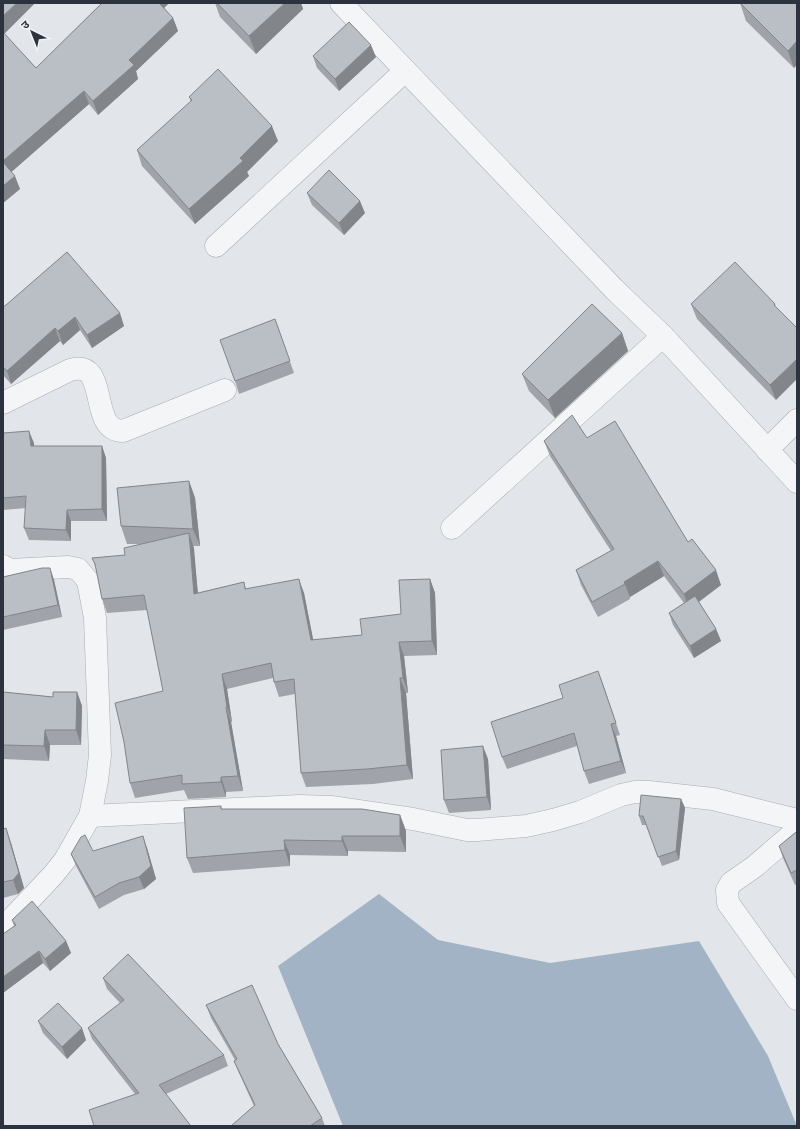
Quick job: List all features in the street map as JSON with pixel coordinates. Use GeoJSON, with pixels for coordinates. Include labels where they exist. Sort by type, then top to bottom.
{"type":"FeatureCollection","features":[{"type":"Feature","properties":{"kind":"street"},"geometry":{"type":"LineString","coordinates":[[341,3],[614,289],[663,336],[797,482]]}},
{"type":"Feature","properties":{"kind":"street"},"geometry":{"type":"LineString","coordinates":[[216,246],[405,70]]}},
{"type":"Feature","properties":{"kind":"street"},"geometry":{"type":"LineString","coordinates":[[452,528],[663,336]]}},
{"type":"Feature","properties":{"kind":"street"},"geometry":{"type":"LineString","coordinates":[[3,403],[70,370],[83,368],[94,380],[104,417],[108,424],[113,429],[123,430],[225,390]]}},
{"type":"Feature","properties":{"kind":"street"},"geometry":{"type":"LineString","coordinates":[[767,450],[797,420]]}},
{"type":"Feature","properties":{"kind":"street"},"geometry":{"type":"LineString","coordinates":[[3,567],[10,570],[68,567],[78,569],[88,581],[95,618],[100,755],[97,781],[90,816],[64,860],[3,928]]}},
{"type":"Feature","properties":{"kind":"street"},"geometry":{"type":"LineString","coordinates":[[90,816],[323,806],[413,819],[467,830],[476,830],[526,826],[580,812],[635,792],[649,792],[713,799],[797,820]]}},
{"type":"Feature","properties":{"kind":"street"},"geometry":{"type":"LineString","coordinates":[[797,830],[754,867],[736,878],[727,890],[727,896],[728,903],[797,999]]}},
{"type":"Feature","properties":{"kind":"water"},"geometry":{"type":"Polygon","coordinates":[[[379,894],[438,940],[550,963],[699,941],[768,1056],[797,1126],[343,1126],[278,966],[379,894]]]}},
{"type":"Feature","properties":{"kind":"building"},"geometry":{"type":"Polygon","coordinates":[[[3,3],[17,3],[3,16],[3,3]]]}},
{"type":"Feature","properties":{"kind":"building"},"geometry":{"type":"Polygon","coordinates":[[[102,3],[159,3],[173,18],[129,60],[134,65],[93,101],[84,91],[3,161],[3,32],[36,68],[102,3]]]}},
{"type":"Feature","properties":{"kind":"building"},"geometry":{"type":"Polygon","coordinates":[[[217,3],[285,3],[249,36],[217,3]]]}},
{"type":"Feature","properties":{"kind":"building"},"geometry":{"type":"Polygon","coordinates":[[[740,3],[797,3],[797,41],[788,51],[740,3]]]}},
{"type":"Feature","properties":{"kind":"building"},"geometry":{"type":"Polygon","coordinates":[[[349,22],[371,45],[335,79],[313,56],[349,22]]]}},
{"type":"Feature","properties":{"kind":"building"},"geometry":{"type":"Polygon","coordinates":[[[218,69],[272,126],[240,158],[243,161],[189,209],[137,150],[192,100],[189,97],[218,69]]]}},
{"type":"Feature","properties":{"kind":"building"},"geometry":{"type":"Polygon","coordinates":[[[3,162],[15,176],[3,186],[3,162]]]}},
{"type":"Feature","properties":{"kind":"building"},"geometry":{"type":"Polygon","coordinates":[[[329,170],[360,201],[339,223],[307,193],[329,170]]]}},
{"type":"Feature","properties":{"kind":"building"},"geometry":{"type":"Polygon","coordinates":[[[67,252],[120,313],[87,335],[75,317],[58,331],[55,328],[7,371],[3,367],[3,307],[67,252]]]}},
{"type":"Feature","properties":{"kind":"building"},"geometry":{"type":"Polygon","coordinates":[[[735,262],[797,328],[797,359],[770,385],[691,304],[735,262]]]}},
{"type":"Feature","properties":{"kind":"building"},"geometry":{"type":"Polygon","coordinates":[[[592,304],[622,333],[548,400],[522,374],[592,304]]]}},
{"type":"Feature","properties":{"kind":"building"},"geometry":{"type":"Polygon","coordinates":[[[275,319],[290,361],[235,381],[220,340],[275,319]]]}},
{"type":"Feature","properties":{"kind":"building"},"geometry":{"type":"Polygon","coordinates":[[[572,415],[587,438],[615,421],[688,542],[692,539],[716,570],[684,594],[658,561],[624,582],[625,584],[592,602],[576,570],[614,549],[544,441],[572,415]]]}},
{"type":"Feature","properties":{"kind":"building"},"geometry":{"type":"Polygon","coordinates":[[[29,431],[31,446],[102,446],[102,509],[67,510],[66,530],[24,528],[26,496],[3,498],[3,433],[29,431]]]}},
{"type":"Feature","properties":{"kind":"building"},"geometry":{"type":"Polygon","coordinates":[[[189,481],[193,529],[121,526],[117,488],[189,481]]]}},
{"type":"Feature","properties":{"kind":"building"},"geometry":{"type":"Polygon","coordinates":[[[189,533],[194,594],[244,582],[245,589],[299,579],[311,640],[362,635],[360,619],[401,614],[399,580],[430,579],[432,641],[399,642],[403,678],[400,678],[407,765],[301,773],[294,679],[274,682],[271,663],[222,674],[238,776],[221,777],[221,782],[182,784],[182,775],[130,783],[124,742],[115,703],[163,691],[144,595],[102,599],[95,564],[92,558],[125,555],[124,548],[189,533]]]}},
{"type":"Feature","properties":{"kind":"building"},"geometry":{"type":"Polygon","coordinates":[[[42,568],[50,568],[58,605],[3,617],[3,577],[42,568]]]}},
{"type":"Feature","properties":{"kind":"building"},"geometry":{"type":"Polygon","coordinates":[[[695,596],[716,629],[690,646],[669,613],[695,596]]]}},
{"type":"Feature","properties":{"kind":"building"},"geometry":{"type":"Polygon","coordinates":[[[598,671],[616,723],[611,724],[621,761],[584,771],[574,733],[502,757],[491,722],[563,698],[559,685],[598,671]]]}},
{"type":"Feature","properties":{"kind":"building"},"geometry":{"type":"Polygon","coordinates":[[[3,692],[53,697],[53,692],[77,692],[76,730],[45,730],[44,746],[3,745],[3,692]]]}},
{"type":"Feature","properties":{"kind":"building"},"geometry":{"type":"Polygon","coordinates":[[[483,746],[487,797],[444,800],[441,750],[483,746]]]}},
{"type":"Feature","properties":{"kind":"building"},"geometry":{"type":"Polygon","coordinates":[[[641,795],[681,799],[676,851],[658,857],[643,816],[639,816],[641,795]]]}},
{"type":"Feature","properties":{"kind":"building"},"geometry":{"type":"Polygon","coordinates":[[[221,806],[221,809],[362,809],[400,815],[400,836],[342,836],[342,841],[284,840],[285,850],[187,858],[184,808],[221,806]]]}},
{"type":"Feature","properties":{"kind":"building"},"geometry":{"type":"Polygon","coordinates":[[[6,828],[19,873],[13,880],[3,882],[3,829],[6,828]]]}},
{"type":"Feature","properties":{"kind":"building"},"geometry":{"type":"Polygon","coordinates":[[[797,831],[797,870],[791,873],[779,846],[797,831]]]}},
{"type":"Feature","properties":{"kind":"building"},"geometry":{"type":"Polygon","coordinates":[[[85,835],[93,851],[143,836],[151,866],[139,877],[119,883],[95,897],[71,854],[81,837],[85,835]]]}},
{"type":"Feature","properties":{"kind":"building"},"geometry":{"type":"Polygon","coordinates":[[[32,901],[66,941],[45,959],[39,951],[3,977],[3,934],[16,925],[12,920],[32,901]]]}},
{"type":"Feature","properties":{"kind":"building"},"geometry":{"type":"Polygon","coordinates":[[[128,954],[224,1055],[159,1085],[191,1126],[94,1126],[89,1110],[139,1093],[88,1028],[124,1000],[103,978],[128,954]]]}},
{"type":"Feature","properties":{"kind":"building"},"geometry":{"type":"Polygon","coordinates":[[[252,985],[278,1044],[322,1118],[310,1126],[231,1126],[255,1105],[234,1061],[237,1059],[206,1005],[252,985]]]}},
{"type":"Feature","properties":{"kind":"building"},"geometry":{"type":"Polygon","coordinates":[[[58,1003],[82,1028],[62,1047],[38,1021],[58,1003]]]}}]}
